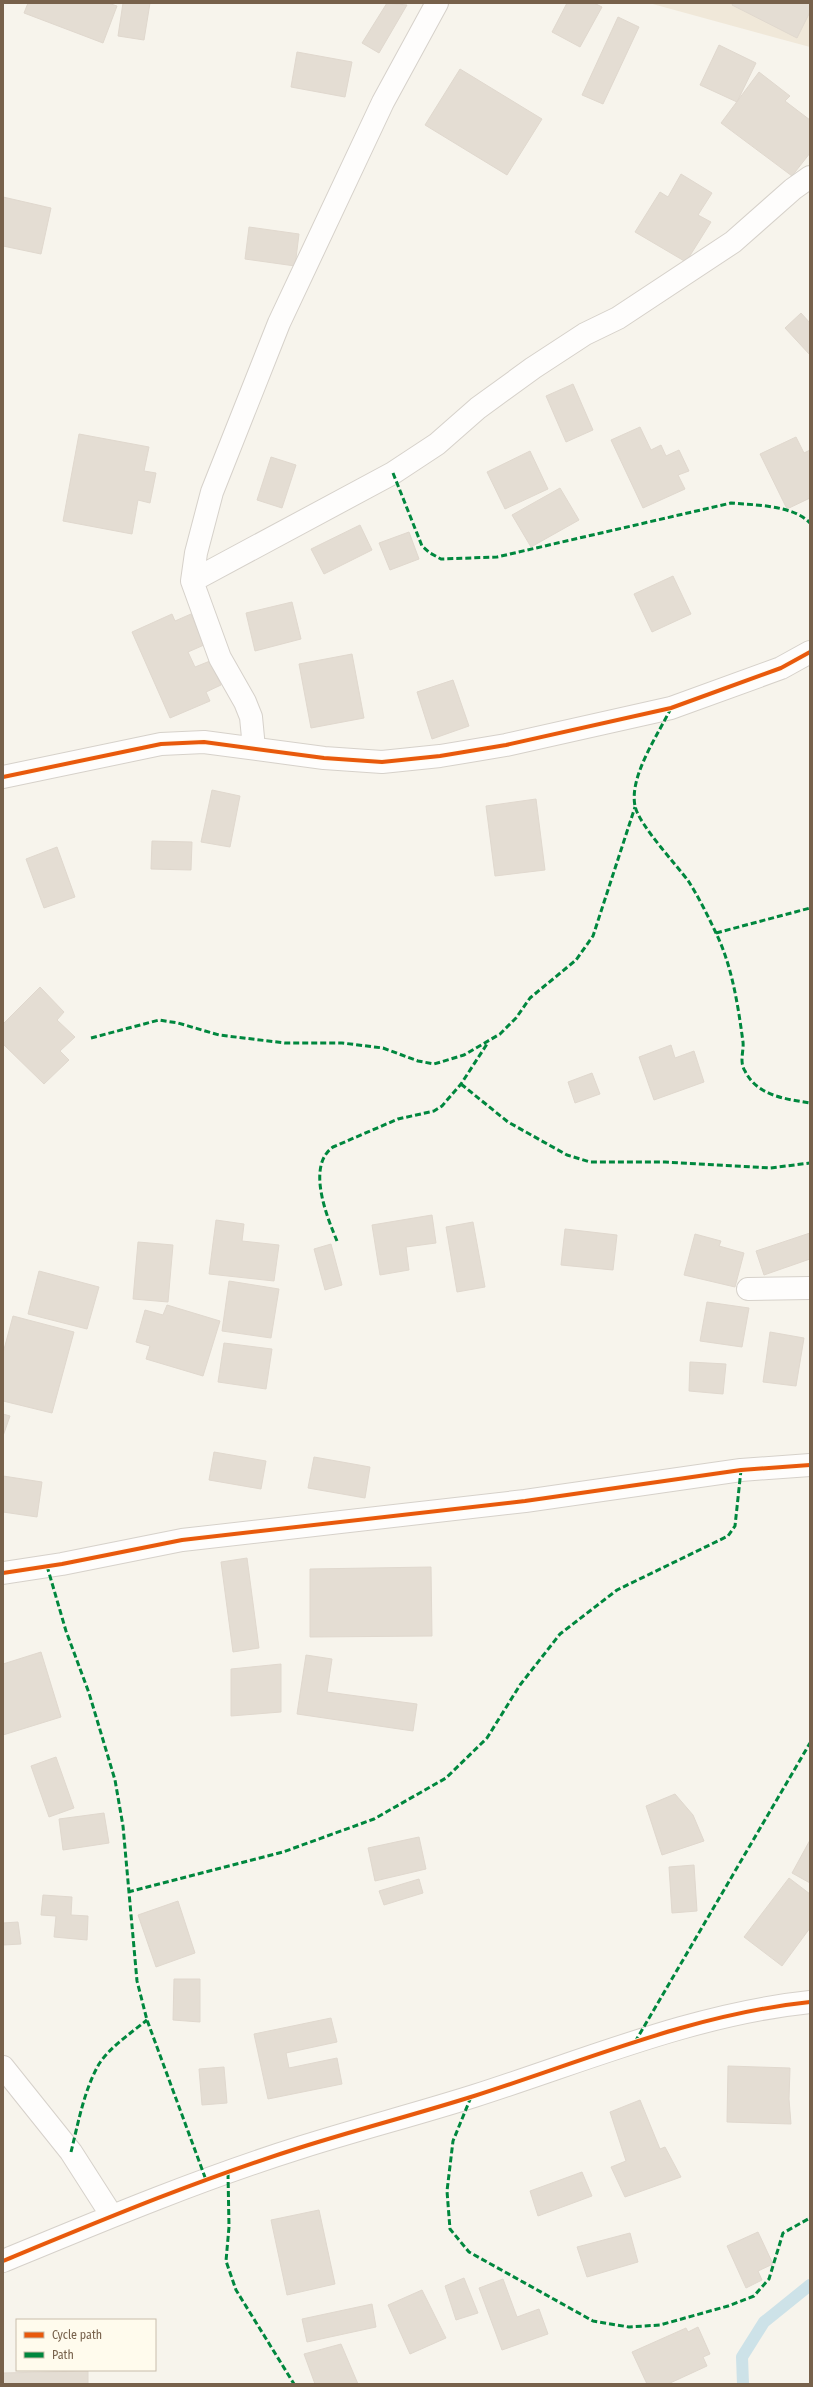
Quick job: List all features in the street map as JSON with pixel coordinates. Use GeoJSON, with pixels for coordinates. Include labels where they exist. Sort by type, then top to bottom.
{"type":"FeatureCollection","features":[{"type":"Feature","properties":{"kind":"street"},"geometry":{"type":"LineString","coordinates":[[254,748],[254,729],[247,707],[220,658],[192,581],[196,553],[212,492],[279,323],[383,102],[437,3]]}},
{"type":"Feature","properties":{"kind":"street"},"geometry":{"type":"LineString","coordinates":[[192,581],[400,469],[437,444],[478,408],[533,368],[585,334],[618,318],[733,242],[793,189],[810,177]]}},
{"type":"Feature","properties":{"kind":"street"},"geometry":{"type":"LineString","coordinates":[[3,777],[161,744],[204,742],[324,758],[382,762],[440,756],[499,746],[671,708],[781,668],[810,652]]}},
{"type":"Feature","properties":{"kind":"street"},"geometry":{"type":"LineString","coordinates":[[748,1289],[810,1288]]}},
{"type":"Feature","properties":{"kind":"street"},"geometry":{"type":"LineString","coordinates":[[3,1573],[62,1564],[182,1540],[526,1501],[741,1470],[810,1465]]}},
{"type":"Feature","properties":{"kind":"street"},"geometry":{"type":"LineString","coordinates":[[3,2261],[162,2195],[301,2147],[472,2097],[635,2042],[728,2017],[810,2002]]}},
{"type":"Feature","properties":{"kind":"street"},"geometry":{"type":"LineString","coordinates":[[3,2067],[71,2152],[112,2216]]}},
{"type":"Feature","properties":{"kind":"shaded area"},"geometry":{"type":"Polygon","coordinates":[[[649,3],[810,3],[810,47],[649,3]]]}},
{"type":"Feature","properties":{"kind":"building"},"geometry":{"type":"Polygon","coordinates":[[[28,3],[108,3],[117,6],[103,43],[24,13],[28,3]]]}},
{"type":"Feature","properties":{"kind":"building"},"geometry":{"type":"Polygon","coordinates":[[[123,3],[150,3],[144,40],[118,36],[123,3]]]}},
{"type":"Feature","properties":{"kind":"building"},"geometry":{"type":"Polygon","coordinates":[[[387,3],[407,5],[379,53],[362,43],[387,3]]]}},
{"type":"Feature","properties":{"kind":"building"},"geometry":{"type":"Polygon","coordinates":[[[567,3],[594,3],[602,7],[580,47],[552,32],[567,3]]]}},
{"type":"Feature","properties":{"kind":"building"},"geometry":{"type":"Polygon","coordinates":[[[733,3],[810,3],[810,12],[797,38],[732,5],[733,3]]]}},
{"type":"Feature","properties":{"kind":"building"},"geometry":{"type":"Polygon","coordinates":[[[618,17],[639,27],[603,104],[582,95],[618,17]]]}},
{"type":"Feature","properties":{"kind":"building"},"geometry":{"type":"Polygon","coordinates":[[[719,45],[756,63],[737,102],[700,85],[719,45]]]}},
{"type":"Feature","properties":{"kind":"building"},"geometry":{"type":"Polygon","coordinates":[[[297,52],[352,62],[345,97],[291,87],[297,52]]]}},
{"type":"Feature","properties":{"kind":"building"},"geometry":{"type":"Polygon","coordinates":[[[460,69],[542,119],[507,175],[425,125],[460,69]]]}},
{"type":"Feature","properties":{"kind":"building"},"geometry":{"type":"Polygon","coordinates":[[[759,72],[790,96],[785,101],[810,120],[810,153],[792,176],[721,123],[759,72]]]}},
{"type":"Feature","properties":{"kind":"building"},"geometry":{"type":"Polygon","coordinates":[[[681,174],[712,193],[698,215],[711,222],[686,262],[635,232],[660,192],[668,197],[681,174]]]}},
{"type":"Feature","properties":{"kind":"building"},"geometry":{"type":"Polygon","coordinates":[[[3,197],[51,208],[41,254],[3,246],[3,197]]]}},
{"type":"Feature","properties":{"kind":"building"},"geometry":{"type":"Polygon","coordinates":[[[249,227],[299,234],[295,266],[245,259],[249,227]]]}},
{"type":"Feature","properties":{"kind":"building"},"geometry":{"type":"Polygon","coordinates":[[[801,313],[810,323],[810,355],[785,328],[801,313]]]}},
{"type":"Feature","properties":{"kind":"building"},"geometry":{"type":"Polygon","coordinates":[[[573,384],[593,430],[566,442],[546,396],[573,384]]]}},
{"type":"Feature","properties":{"kind":"building"},"geometry":{"type":"Polygon","coordinates":[[[640,427],[651,450],[661,445],[666,456],[679,450],[689,471],[678,475],[685,489],[643,508],[611,440],[640,427]]]}},
{"type":"Feature","properties":{"kind":"building"},"geometry":{"type":"Polygon","coordinates":[[[79,434],[149,447],[144,471],[156,473],[150,503],[138,500],[132,534],[63,521],[79,434]]]}},
{"type":"Feature","properties":{"kind":"building"},"geometry":{"type":"Polygon","coordinates":[[[796,437],[804,453],[810,450],[810,498],[787,509],[760,454],[796,437]]]}},
{"type":"Feature","properties":{"kind":"building"},"geometry":{"type":"Polygon","coordinates":[[[530,451],[548,489],[505,509],[487,472],[530,451]]]}},
{"type":"Feature","properties":{"kind":"building"},"geometry":{"type":"Polygon","coordinates":[[[271,457],[296,465],[282,508],[257,500],[271,457]]]}},
{"type":"Feature","properties":{"kind":"building"},"geometry":{"type":"Polygon","coordinates":[[[560,488],[579,520],[531,547],[512,515],[560,488]]]}},
{"type":"Feature","properties":{"kind":"building"},"geometry":{"type":"Polygon","coordinates":[[[360,525],[372,550],[324,574],[311,549],[360,525]]]}},
{"type":"Feature","properties":{"kind":"building"},"geometry":{"type":"Polygon","coordinates":[[[409,532],[419,559],[390,570],[379,543],[409,532]]]}},
{"type":"Feature","properties":{"kind":"building"},"geometry":{"type":"Polygon","coordinates":[[[673,576],[691,614],[652,632],[634,594],[673,576]]]}},
{"type":"Feature","properties":{"kind":"building"},"geometry":{"type":"Polygon","coordinates":[[[292,602],[301,639],[255,651],[246,613],[292,602]]]}},
{"type":"Feature","properties":{"kind":"building"},"geometry":{"type":"Polygon","coordinates":[[[172,614],[175,621],[191,614],[204,645],[188,652],[195,667],[210,661],[221,685],[206,692],[210,701],[170,718],[132,632],[172,614]]]}},
{"type":"Feature","properties":{"kind":"building"},"geometry":{"type":"Polygon","coordinates":[[[352,654],[364,718],[311,728],[299,664],[352,654]]]}},
{"type":"Feature","properties":{"kind":"building"},"geometry":{"type":"Polygon","coordinates":[[[453,680],[469,726],[432,739],[417,692],[453,680]]]}},
{"type":"Feature","properties":{"kind":"building"},"geometry":{"type":"Polygon","coordinates":[[[212,790],[240,796],[230,847],[201,842],[212,790]]]}},
{"type":"Feature","properties":{"kind":"building"},"geometry":{"type":"Polygon","coordinates":[[[536,799],[545,870],[495,876],[486,806],[536,799]]]}},
{"type":"Feature","properties":{"kind":"building"},"geometry":{"type":"Polygon","coordinates":[[[152,841],[192,842],[191,870],[151,869],[152,841]]]}},
{"type":"Feature","properties":{"kind":"building"},"geometry":{"type":"Polygon","coordinates":[[[57,847],[75,897],[44,908],[26,859],[57,847]]]}},
{"type":"Feature","properties":{"kind":"building"},"geometry":{"type":"Polygon","coordinates":[[[40,987],[64,1012],[57,1020],[75,1037],[60,1051],[69,1060],[44,1084],[3,1044],[3,1024],[40,987]]]}},
{"type":"Feature","properties":{"kind":"building"},"geometry":{"type":"Polygon","coordinates":[[[671,1045],[675,1058],[694,1051],[704,1082],[654,1100],[639,1057],[671,1045]]]}},
{"type":"Feature","properties":{"kind":"building"},"geometry":{"type":"Polygon","coordinates":[[[592,1073],[600,1094],[575,1103],[568,1082],[592,1073]]]}},
{"type":"Feature","properties":{"kind":"building"},"geometry":{"type":"Polygon","coordinates":[[[432,1215],[436,1243],[406,1247],[409,1270],[380,1275],[372,1225],[432,1215]]]}},
{"type":"Feature","properties":{"kind":"building"},"geometry":{"type":"Polygon","coordinates":[[[216,1220],[244,1224],[242,1241],[279,1245],[274,1281],[209,1274],[216,1220]]]}},
{"type":"Feature","properties":{"kind":"building"},"geometry":{"type":"Polygon","coordinates":[[[473,1222],[485,1287],[457,1292],[446,1227],[473,1222]]]}},
{"type":"Feature","properties":{"kind":"building"},"geometry":{"type":"Polygon","coordinates":[[[565,1229],[617,1235],[613,1270],[561,1265],[565,1229]]]}},
{"type":"Feature","properties":{"kind":"building"},"geometry":{"type":"Polygon","coordinates":[[[810,1233],[810,1259],[764,1275],[756,1251],[810,1233]]]}},
{"type":"Feature","properties":{"kind":"building"},"geometry":{"type":"Polygon","coordinates":[[[695,1234],[721,1241],[719,1246],[744,1253],[735,1287],[684,1275],[695,1234]]]}},
{"type":"Feature","properties":{"kind":"building"},"geometry":{"type":"Polygon","coordinates":[[[138,1242],[173,1245],[168,1302],[133,1299],[138,1242]]]}},
{"type":"Feature","properties":{"kind":"building"},"geometry":{"type":"Polygon","coordinates":[[[331,1244],[342,1285],[325,1290],[314,1249],[331,1244]]]}},
{"type":"Feature","properties":{"kind":"building"},"geometry":{"type":"Polygon","coordinates":[[[39,1271],[99,1287],[87,1329],[28,1314],[39,1271]]]}},
{"type":"Feature","properties":{"kind":"building"},"geometry":{"type":"Polygon","coordinates":[[[229,1281],[279,1289],[271,1338],[222,1331],[229,1281]]]}},
{"type":"Feature","properties":{"kind":"building"},"geometry":{"type":"Polygon","coordinates":[[[707,1302],[749,1308],[742,1347],[700,1341],[707,1302]]]}},
{"type":"Feature","properties":{"kind":"building"},"geometry":{"type":"Polygon","coordinates":[[[167,1305],[220,1321],[203,1376],[146,1359],[150,1346],[136,1342],[145,1310],[163,1315],[167,1305]]]}},
{"type":"Feature","properties":{"kind":"building"},"geometry":{"type":"Polygon","coordinates":[[[13,1316],[74,1332],[52,1413],[3,1401],[3,1353],[13,1316]]]}},
{"type":"Feature","properties":{"kind":"building"},"geometry":{"type":"Polygon","coordinates":[[[770,1332],[804,1338],[796,1386],[763,1382],[770,1332]]]}},
{"type":"Feature","properties":{"kind":"building"},"geometry":{"type":"Polygon","coordinates":[[[224,1343],[272,1349],[266,1389],[218,1382],[224,1343]]]}},
{"type":"Feature","properties":{"kind":"building"},"geometry":{"type":"Polygon","coordinates":[[[690,1362],[726,1364],[723,1394],[689,1391],[690,1362]]]}},
{"type":"Feature","properties":{"kind":"building"},"geometry":{"type":"Polygon","coordinates":[[[3,1414],[10,1416],[3,1436],[3,1414]]]}},
{"type":"Feature","properties":{"kind":"building"},"geometry":{"type":"Polygon","coordinates":[[[214,1452],[266,1461],[261,1489],[209,1480],[214,1452]]]}},
{"type":"Feature","properties":{"kind":"building"},"geometry":{"type":"Polygon","coordinates":[[[314,1457],[370,1467],[365,1498],[308,1488],[314,1457]]]}},
{"type":"Feature","properties":{"kind":"building"},"geometry":{"type":"Polygon","coordinates":[[[3,1476],[42,1482],[37,1517],[3,1512],[3,1476]]]}},
{"type":"Feature","properties":{"kind":"building"},"geometry":{"type":"Polygon","coordinates":[[[247,1558],[259,1648],[233,1652],[221,1562],[247,1558]]]}},
{"type":"Feature","properties":{"kind":"building"},"geometry":{"type":"Polygon","coordinates":[[[431,1567],[432,1636],[310,1637],[310,1569],[431,1567]]]}},
{"type":"Feature","properties":{"kind":"building"},"geometry":{"type":"Polygon","coordinates":[[[41,1652],[61,1717],[3,1735],[3,1664],[41,1652]]]}},
{"type":"Feature","properties":{"kind":"building"},"geometry":{"type":"Polygon","coordinates":[[[306,1655],[332,1659],[327,1692],[417,1704],[413,1731],[297,1714],[306,1655]]]}},
{"type":"Feature","properties":{"kind":"building"},"geometry":{"type":"Polygon","coordinates":[[[281,1664],[281,1712],[231,1716],[231,1669],[281,1664]]]}},
{"type":"Feature","properties":{"kind":"building"},"geometry":{"type":"Polygon","coordinates":[[[56,1757],[74,1808],[49,1817],[31,1766],[56,1757]]]}},
{"type":"Feature","properties":{"kind":"building"},"geometry":{"type":"Polygon","coordinates":[[[675,1794],[693,1815],[704,1841],[662,1855],[646,1806],[675,1794]]]}},
{"type":"Feature","properties":{"kind":"building"},"geometry":{"type":"Polygon","coordinates":[[[104,1813],[109,1843],[63,1850],[59,1819],[104,1813]]]}},
{"type":"Feature","properties":{"kind":"building"},"geometry":{"type":"Polygon","coordinates":[[[419,1837],[426,1869],[375,1881],[368,1848],[419,1837]]]}},
{"type":"Feature","properties":{"kind":"building"},"geometry":{"type":"Polygon","coordinates":[[[810,1840],[810,1883],[792,1873],[810,1840]]]}},
{"type":"Feature","properties":{"kind":"building"},"geometry":{"type":"Polygon","coordinates":[[[694,1865],[697,1911],[672,1913],[669,1867],[694,1865]]]}},
{"type":"Feature","properties":{"kind":"building"},"geometry":{"type":"Polygon","coordinates":[[[789,1878],[810,1894],[810,1928],[782,1966],[744,1937],[789,1878]]]}},
{"type":"Feature","properties":{"kind":"building"},"geometry":{"type":"Polygon","coordinates":[[[419,1879],[423,1893],[384,1905],[379,1891],[419,1879]]]}},
{"type":"Feature","properties":{"kind":"building"},"geometry":{"type":"Polygon","coordinates":[[[43,1895],[72,1897],[71,1915],[88,1916],[87,1940],[54,1937],[56,1916],[41,1915],[43,1895]]]}},
{"type":"Feature","properties":{"kind":"building"},"geometry":{"type":"Polygon","coordinates":[[[178,1901],[195,1953],[156,1967],[138,1915],[178,1901]]]}},
{"type":"Feature","properties":{"kind":"building"},"geometry":{"type":"Polygon","coordinates":[[[18,1922],[21,1944],[3,1945],[3,1923],[18,1922]]]}},
{"type":"Feature","properties":{"kind":"building"},"geometry":{"type":"Polygon","coordinates":[[[174,1979],[200,1979],[200,2022],[173,2020],[174,1979]]]}},
{"type":"Feature","properties":{"kind":"building"},"geometry":{"type":"Polygon","coordinates":[[[331,2018],[337,2042],[286,2053],[289,2068],[337,2058],[342,2084],[268,2099],[254,2034],[331,2018]]]}},
{"type":"Feature","properties":{"kind":"building"},"geometry":{"type":"Polygon","coordinates":[[[728,2066],[790,2068],[789,2099],[791,2124],[727,2122],[728,2066]]]}},
{"type":"Feature","properties":{"kind":"building"},"geometry":{"type":"Polygon","coordinates":[[[224,2067],[227,2103],[202,2105],[199,2069],[224,2067]]]}},
{"type":"Feature","properties":{"kind":"building"},"geometry":{"type":"Polygon","coordinates":[[[640,2100],[660,2149],[665,2147],[681,2177],[625,2197],[611,2167],[626,2161],[610,2112],[640,2100]]]}},
{"type":"Feature","properties":{"kind":"building"},"geometry":{"type":"Polygon","coordinates":[[[582,2172],[592,2196],[538,2216],[530,2191],[582,2172]]]}},
{"type":"Feature","properties":{"kind":"building"},"geometry":{"type":"Polygon","coordinates":[[[319,2210],[335,2284],[287,2295],[271,2220],[319,2210]]]}},
{"type":"Feature","properties":{"kind":"building"},"geometry":{"type":"Polygon","coordinates":[[[758,2232],[773,2264],[758,2271],[762,2280],[746,2288],[727,2246],[758,2232]]]}},
{"type":"Feature","properties":{"kind":"building"},"geometry":{"type":"Polygon","coordinates":[[[630,2233],[638,2262],[587,2277],[577,2247],[630,2233]]]}},
{"type":"Feature","properties":{"kind":"building"},"geometry":{"type":"Polygon","coordinates":[[[464,2278],[478,2313],[456,2320],[445,2286],[464,2278]]]}},
{"type":"Feature","properties":{"kind":"building"},"geometry":{"type":"Polygon","coordinates":[[[503,2279],[517,2317],[539,2309],[548,2334],[502,2350],[479,2288],[503,2279]]]}},
{"type":"Feature","properties":{"kind":"building"},"geometry":{"type":"Polygon","coordinates":[[[422,2290],[446,2338],[410,2354],[388,2305],[422,2290]]]}},
{"type":"Feature","properties":{"kind":"building"},"geometry":{"type":"Polygon","coordinates":[[[372,2304],[376,2327],[307,2342],[302,2319],[372,2304]]]}},
{"type":"Feature","properties":{"kind":"building"},"geometry":{"type":"Polygon","coordinates":[[[698,2327],[710,2354],[703,2357],[707,2366],[668,2384],[647,2384],[632,2352],[686,2328],[688,2332],[698,2327]]]}},
{"type":"Feature","properties":{"kind":"building"},"geometry":{"type":"Polygon","coordinates":[[[341,2344],[358,2384],[315,2384],[304,2354],[341,2344]]]}},
{"type":"Feature","properties":{"kind":"building"},"geometry":{"type":"Polygon","coordinates":[[[88,2371],[88,2384],[3,2384],[3,2373],[88,2371]]]}},
{"type":"Feature","properties":{"kind":"waterway"},"geometry":{"type":"LineString","coordinates":[[743,2384],[742,2357],[764,2322],[810,2285]]}},
{"type":"Feature","properties":{"kind":"marked path"},"geometry":{"type":"LineString","coordinates":[[393,473],[422,546],[430,553],[441,559],[497,557],[731,503],[762,505],[784,509],[803,517],[810,523]]}},
{"type":"Feature","properties":{"kind":"marked path"},"geometry":{"type":"LineString","coordinates":[[671,708],[640,769],[634,794],[635,806],[650,834],[689,882],[707,914],[722,946],[730,972],[736,1000],[743,1042],[743,1068],[750,1079],[765,1091],[782,1098],[810,1103]]}},
{"type":"Feature","properties":{"kind":"marked path"},"geometry":{"type":"LineString","coordinates":[[91,1038],[159,1020],[178,1023],[219,1035],[285,1043],[342,1043],[383,1048],[418,1061],[434,1064],[464,1055],[500,1034],[516,1018],[530,998],[576,960],[593,936],[635,807]]}},
{"type":"Feature","properties":{"kind":"marked path"},"geometry":{"type":"LineString","coordinates":[[716,933],[810,908]]}},
{"type":"Feature","properties":{"kind":"marked path"},"geometry":{"type":"LineString","coordinates":[[337,1241],[328,1219],[321,1192],[321,1166],[325,1156],[333,1147],[398,1119],[434,1111],[442,1106],[461,1084],[487,1044]]}},
{"type":"Feature","properties":{"kind":"marked path"},"geometry":{"type":"LineString","coordinates":[[461,1084],[508,1122],[567,1155],[590,1162],[665,1162],[770,1168],[810,1163]]}},
{"type":"Feature","properties":{"kind":"marked path"},"geometry":{"type":"LineString","coordinates":[[128,1892],[283,1852],[374,1819],[446,1778],[487,1738],[520,1685],[560,1634],[617,1590],[728,1536],[735,1526],[741,1470]]}},
{"type":"Feature","properties":{"kind":"marked path"},"geometry":{"type":"LineString","coordinates":[[47,1566],[66,1631],[89,1693],[115,1780],[123,1826],[137,1981],[147,2020],[206,2180]]}},
{"type":"Feature","properties":{"kind":"marked path"},"geometry":{"type":"LineString","coordinates":[[635,2042],[810,1743]]}},
{"type":"Feature","properties":{"kind":"marked path"},"geometry":{"type":"LineString","coordinates":[[71,2152],[85,2096],[99,2064],[115,2046],[147,2020]]}},
{"type":"Feature","properties":{"kind":"marked path"},"geometry":{"type":"LineString","coordinates":[[471,2097],[453,2141],[447,2191],[450,2229],[469,2252],[593,2321],[629,2327],[660,2325],[728,2306],[754,2296],[769,2279],[783,2233],[810,2218]]}},
{"type":"Feature","properties":{"kind":"marked path"},"geometry":{"type":"LineString","coordinates":[[228,2173],[229,2227],[226,2261],[236,2290],[294,2384]]}},
{"type":"Feature","properties":{"kind":"cycle path"},"geometry":{"type":"LineString","coordinates":[[3,777],[161,744],[204,742],[324,758],[382,762],[440,756],[506,745],[671,708],[781,668],[810,652]]}},
{"type":"Feature","properties":{"kind":"cycle path"},"geometry":{"type":"LineString","coordinates":[[3,1573],[62,1564],[182,1540],[525,1501],[741,1470],[810,1465]]}},
{"type":"Feature","properties":{"kind":"cycle path"},"geometry":{"type":"LineString","coordinates":[[3,2261],[114,2215],[264,2159],[474,2096],[640,2040],[724,2017],[767,2008],[810,2002]]}}]}
